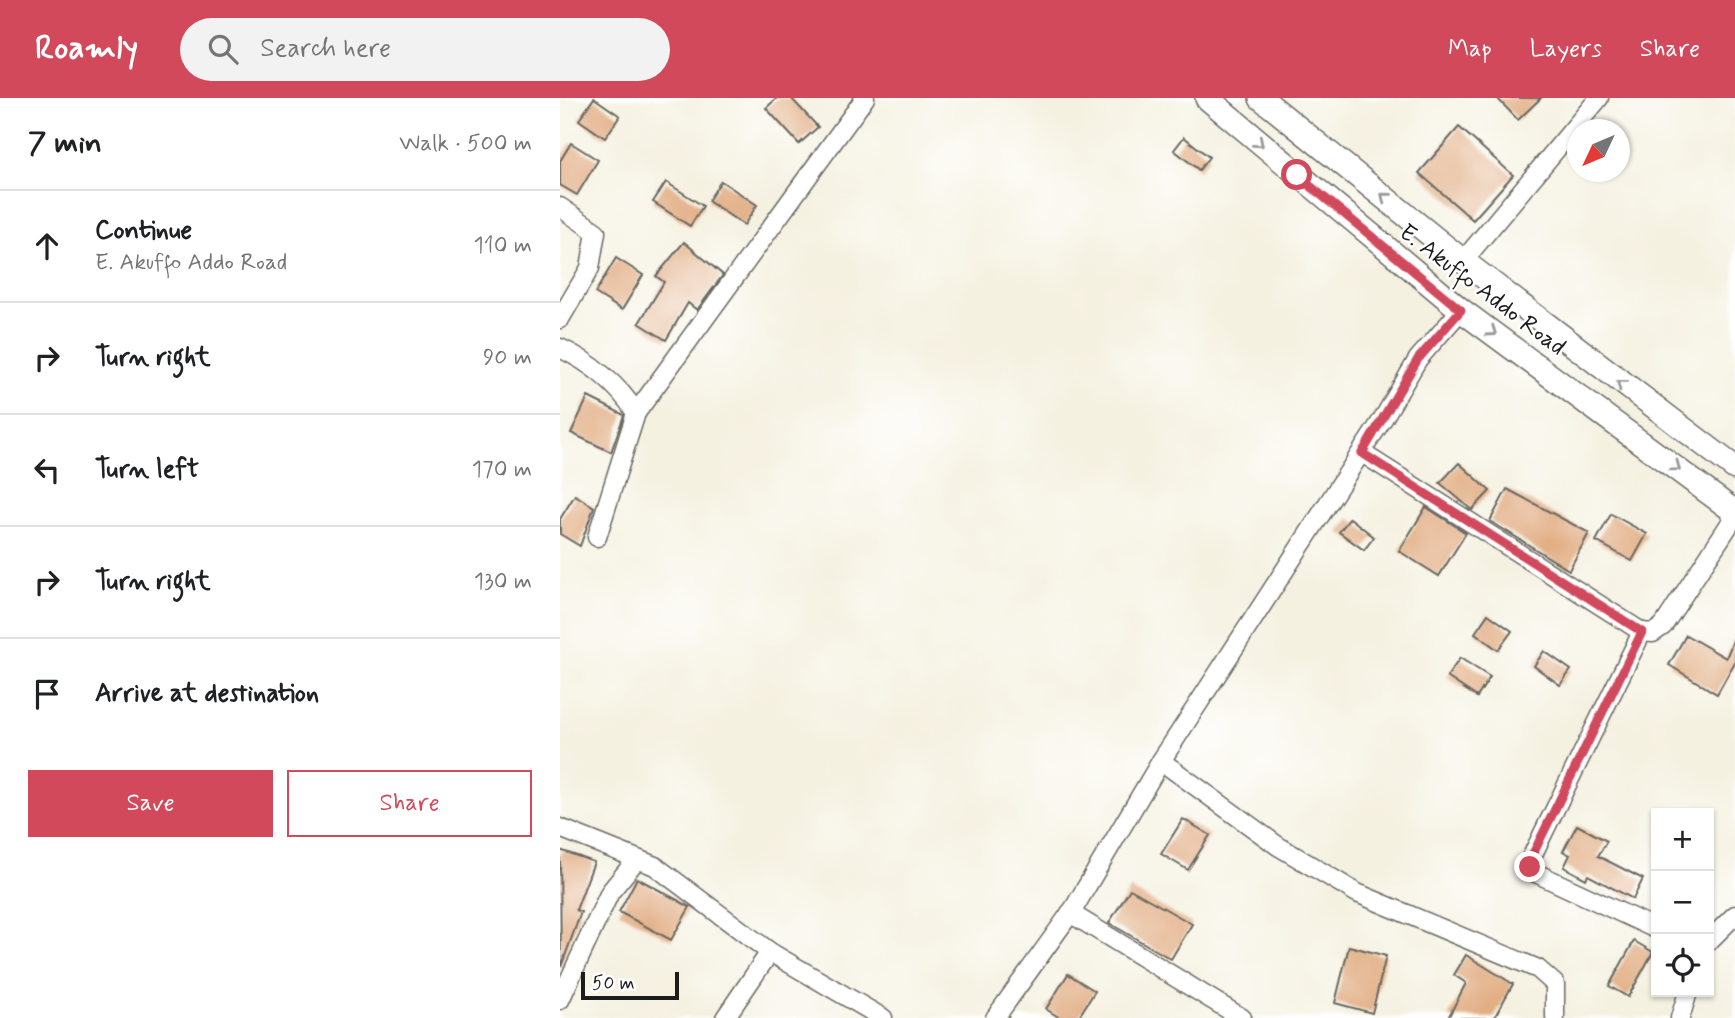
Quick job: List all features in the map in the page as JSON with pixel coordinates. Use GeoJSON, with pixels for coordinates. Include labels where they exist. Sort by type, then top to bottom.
{"type":"FeatureCollection","features":[{"type":"Feature","properties":{"kind":"main road","name":"E. Akuffo Addo Road"},"geometry":{"type":"LineString","coordinates":[[1207,98],[1461,310],[1735,514]]}},
{"type":"Feature","properties":{"kind":"main road","name":"E. Akuffo Addo Road"},"geometry":{"type":"LineString","coordinates":[[1261,98],[1463,261],[1735,468]]}},
{"type":"Feature","properties":{"kind":"street"},"geometry":{"type":"LineString","coordinates":[[597,537],[636,413],[865,98]]}},
{"type":"Feature","properties":{"kind":"street"},"geometry":{"type":"LineString","coordinates":[[1463,261],[1598,98]]}},
{"type":"Feature","properties":{"kind":"street"},"geometry":{"type":"LineString","coordinates":[[560,207],[596,232],[590,268],[560,319]]}},
{"type":"Feature","properties":{"kind":"street"},"geometry":{"type":"LineString","coordinates":[[995,1018],[1070,913],[1161,761],[1362,453],[1418,359],[1461,310]]}},
{"type":"Feature","properties":{"kind":"street"},"geometry":{"type":"LineString","coordinates":[[560,348],[594,368],[629,401],[636,413]]}},
{"type":"Feature","properties":{"kind":"street"},"geometry":{"type":"LineString","coordinates":[[1362,453],[1642,632],[1653,633],[1664,626],[1735,514]]}},
{"type":"Feature","properties":{"kind":"street"},"geometry":{"type":"LineString","coordinates":[[1642,632],[1530,860],[1530,867],[1538,874],[1651,927]]}},
{"type":"Feature","properties":{"kind":"street"},"geometry":{"type":"LineString","coordinates":[[1161,761],[1278,846],[1357,894],[1538,969],[1555,984],[1555,1018]]}},
{"type":"Feature","properties":{"kind":"street"},"geometry":{"type":"LineString","coordinates":[[560,828],[655,866],[688,888],[770,952],[883,1018]]}},
{"type":"Feature","properties":{"kind":"street"},"geometry":{"type":"LineString","coordinates":[[560,1000],[610,892],[637,859]]}},
{"type":"Feature","properties":{"kind":"street"},"geometry":{"type":"LineString","coordinates":[[1070,913],[1242,1018]]}},
{"type":"Feature","properties":{"kind":"street"},"geometry":{"type":"LineString","coordinates":[[1714,936],[1735,915]]}},
{"type":"Feature","properties":{"kind":"street"},"geometry":{"type":"LineString","coordinates":[[725,1018],[770,952]]}},
{"type":"Feature","properties":{"kind":"street"},"geometry":{"type":"LineString","coordinates":[[1680,1018],[1686,997]]}},
{"type":"Feature","properties":{"kind":"building"},"geometry":{"type":"Polygon","coordinates":[[[594,98],[620,116],[605,138],[579,120],[594,98]]]}},
{"type":"Feature","properties":{"kind":"building"},"geometry":{"type":"Polygon","coordinates":[[[777,98],[791,98],[818,127],[799,144],[766,108],[777,98]]]}},
{"type":"Feature","properties":{"kind":"building"},"geometry":{"type":"Polygon","coordinates":[[[1497,98],[1541,98],[1518,120],[1497,98]]]}},
{"type":"Feature","properties":{"kind":"building"},"geometry":{"type":"Polygon","coordinates":[[[1459,127],[1513,175],[1473,220],[1419,173],[1459,127]]]}},
{"type":"Feature","properties":{"kind":"building"},"geometry":{"type":"Polygon","coordinates":[[[1184,137],[1209,157],[1199,170],[1174,150],[1184,137]]]}},
{"type":"Feature","properties":{"kind":"building"},"geometry":{"type":"Polygon","coordinates":[[[571,143],[598,160],[577,195],[560,185],[560,161],[571,143]]]}},
{"type":"Feature","properties":{"kind":"building"},"geometry":{"type":"Polygon","coordinates":[[[721,181],[757,205],[744,225],[708,201],[721,181]]]}},
{"type":"Feature","properties":{"kind":"building"},"geometry":{"type":"Polygon","coordinates":[[[666,182],[703,206],[690,226],[653,202],[666,182]]]}},
{"type":"Feature","properties":{"kind":"building"},"geometry":{"type":"Polygon","coordinates":[[[684,242],[723,275],[697,310],[688,303],[666,340],[639,323],[664,282],[656,276],[684,242]]]}},
{"type":"Feature","properties":{"kind":"building"},"geometry":{"type":"Polygon","coordinates":[[[616,258],[643,275],[622,310],[595,293],[616,258]]]}},
{"type":"Feature","properties":{"kind":"building"},"geometry":{"type":"Polygon","coordinates":[[[588,397],[624,415],[611,452],[571,433],[588,397]]]}},
{"type":"Feature","properties":{"kind":"building"},"geometry":{"type":"Polygon","coordinates":[[[1459,463],[1490,491],[1472,510],[1440,483],[1459,463]]]}},
{"type":"Feature","properties":{"kind":"building"},"geometry":{"type":"Polygon","coordinates":[[[1507,489],[1589,533],[1569,570],[1490,521],[1507,489]]]}},
{"type":"Feature","properties":{"kind":"building"},"geometry":{"type":"Polygon","coordinates":[[[575,495],[594,507],[580,546],[560,534],[560,519],[575,495]]]}},
{"type":"Feature","properties":{"kind":"building"},"geometry":{"type":"Polygon","coordinates":[[[1426,507],[1466,533],[1439,576],[1399,551],[1426,507]]]}},
{"type":"Feature","properties":{"kind":"building"},"geometry":{"type":"Polygon","coordinates":[[[1611,514],[1647,534],[1632,561],[1596,541],[1611,514]]]}},
{"type":"Feature","properties":{"kind":"building"},"geometry":{"type":"Polygon","coordinates":[[[1350,518],[1374,537],[1364,550],[1339,532],[1350,518]]]}},
{"type":"Feature","properties":{"kind":"building"},"geometry":{"type":"Polygon","coordinates":[[[1488,614],[1512,631],[1498,650],[1475,633],[1488,614]]]}},
{"type":"Feature","properties":{"kind":"building"},"geometry":{"type":"Polygon","coordinates":[[[1686,635],[1726,658],[1735,636],[1735,662],[1717,694],[1669,665],[1686,635]]]}},
{"type":"Feature","properties":{"kind":"building"},"geometry":{"type":"Polygon","coordinates":[[[1544,651],[1571,670],[1560,685],[1534,666],[1544,651]]]}},
{"type":"Feature","properties":{"kind":"building"},"geometry":{"type":"Polygon","coordinates":[[[1460,658],[1490,677],[1477,697],[1447,677],[1460,658]]]}},
{"type":"Feature","properties":{"kind":"building"},"geometry":{"type":"Polygon","coordinates":[[[1183,819],[1210,835],[1188,870],[1161,854],[1183,819]]]}},
{"type":"Feature","properties":{"kind":"building"},"geometry":{"type":"Polygon","coordinates":[[[1577,825],[1607,841],[1598,856],[1643,879],[1633,899],[1588,875],[1586,879],[1564,867],[1570,855],[1563,851],[1577,825]]]}},
{"type":"Feature","properties":{"kind":"building"},"geometry":{"type":"Polygon","coordinates":[[[560,850],[594,862],[576,910],[581,912],[561,967],[560,850]]]}},
{"type":"Feature","properties":{"kind":"building"},"geometry":{"type":"Polygon","coordinates":[[[637,878],[690,907],[671,940],[619,912],[637,878]]]}},
{"type":"Feature","properties":{"kind":"building"},"geometry":{"type":"Polygon","coordinates":[[[1130,889],[1192,924],[1171,959],[1109,923],[1130,889]]]}},
{"type":"Feature","properties":{"kind":"building"},"geometry":{"type":"Polygon","coordinates":[[[1634,941],[1651,951],[1651,956],[1628,997],[1609,986],[1634,941]]]}},
{"type":"Feature","properties":{"kind":"building"},"geometry":{"type":"Polygon","coordinates":[[[1349,946],[1386,956],[1372,1013],[1335,1003],[1349,946]]]}},
{"type":"Feature","properties":{"kind":"building"},"geometry":{"type":"Polygon","coordinates":[[[1466,955],[1513,984],[1494,1018],[1448,1018],[1466,983],[1454,975],[1466,955]]]}},
{"type":"Feature","properties":{"kind":"building"},"geometry":{"type":"Polygon","coordinates":[[[1068,974],[1095,991],[1078,1018],[1060,1018],[1046,1009],[1068,974]]]}},
{"type":"Feature","properties":{"kind":"route"},"geometry":{"type":"LineString","coordinates":[[1297,175],[1461,310],[1418,359],[1362,453],[1642,632],[1530,860],[1530,867]]}}]}
